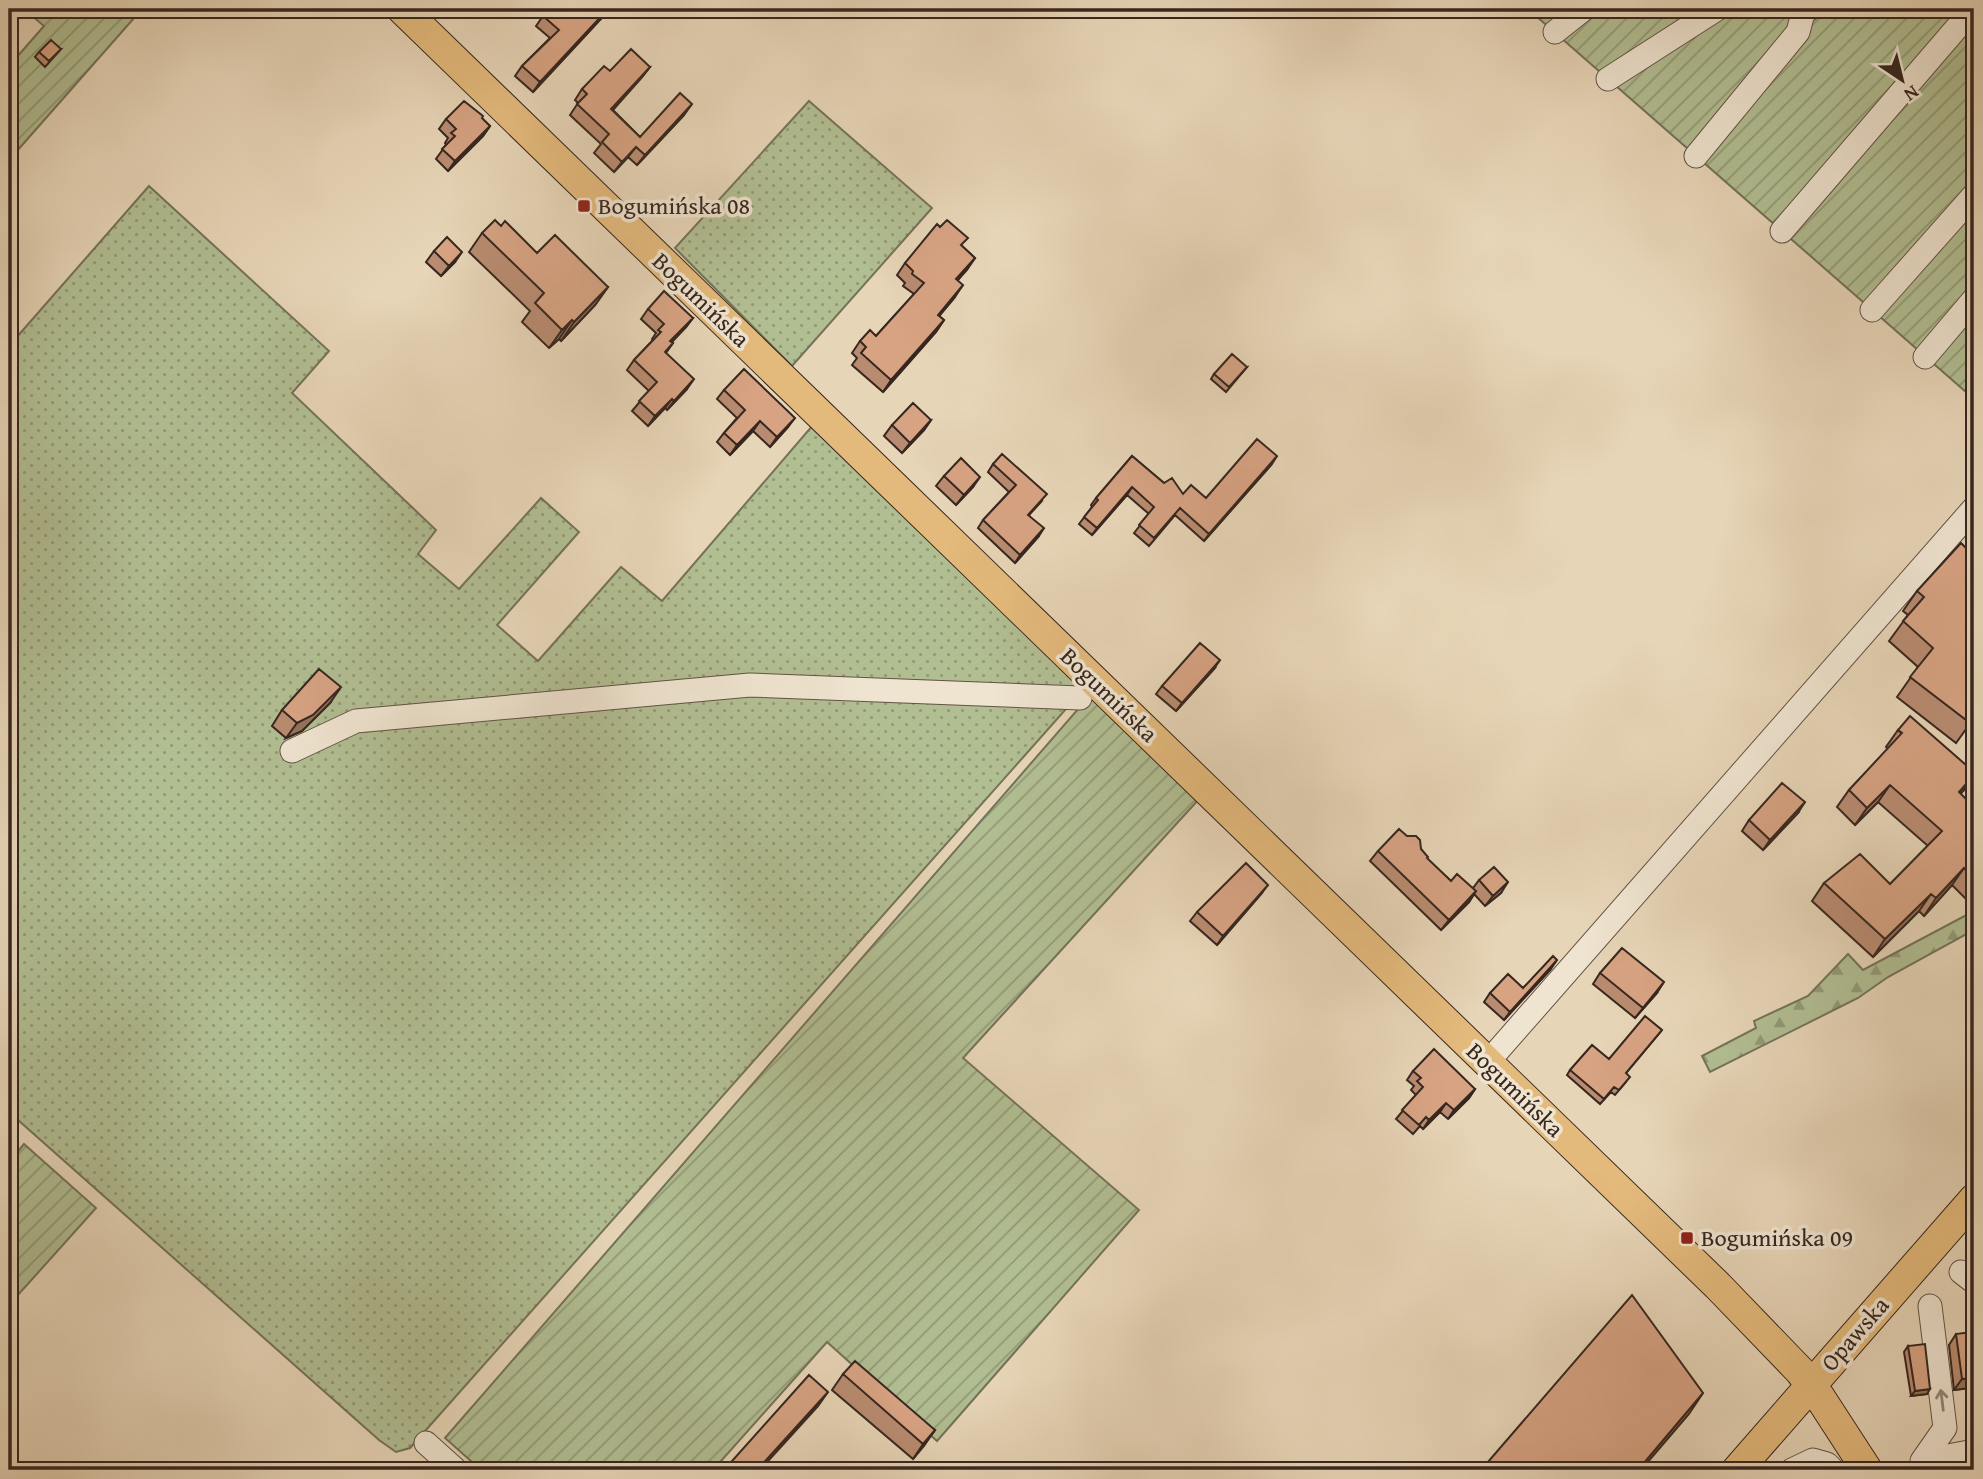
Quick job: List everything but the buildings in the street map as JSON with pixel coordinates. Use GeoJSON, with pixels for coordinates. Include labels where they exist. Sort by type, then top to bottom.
{"type":"FeatureCollection","features":[{"type":"Feature","properties":{"kind":"main road","name":"Bogumińska"},"geometry":{"type":"LineString","coordinates":[[402,9],[1718,1286],[1811,1385],[1867,1470]]}},
{"type":"Feature","properties":{"kind":"main road","name":"Opawska"},"geometry":{"type":"LineString","coordinates":[[1737,1470],[1974,1199]]}},
{"type":"Feature","properties":{"kind":"street"},"geometry":{"type":"LineString","coordinates":[[1555,33],[1584,9]]}},
{"type":"Feature","properties":{"kind":"street"},"geometry":{"type":"LineString","coordinates":[[1608,79],[1717,9]]}},
{"type":"Feature","properties":{"kind":"street"},"geometry":{"type":"LineString","coordinates":[[1696,156],[1798,32],[1803,13],[1809,9]]}},
{"type":"Feature","properties":{"kind":"street"},"geometry":{"type":"LineString","coordinates":[[1782,231],[1973,9]]}},
{"type":"Feature","properties":{"kind":"street"},"geometry":{"type":"LineString","coordinates":[[1872,310],[1974,195]]}},
{"type":"Feature","properties":{"kind":"street"},"geometry":{"type":"LineString","coordinates":[[1925,356],[1974,299]]}},
{"type":"Feature","properties":{"kind":"street"},"geometry":{"type":"LineString","coordinates":[[1487,1063],[1974,508]]}},
{"type":"Feature","properties":{"kind":"street"},"geometry":{"type":"LineString","coordinates":[[292,751],[356,721],[750,685],[1080,698]]}},
{"type":"Feature","properties":{"kind":"street"},"geometry":{"type":"LineString","coordinates":[[1930,1306],[1945,1428],[1923,1461],[1974,1451]]}},
{"type":"Feature","properties":{"kind":"street"},"geometry":{"type":"LineString","coordinates":[[426,1443],[456,1470]]}},
{"type":"Feature","properties":{"kind":"street"},"geometry":{"type":"LineString","coordinates":[[1792,1470],[1814,1460],[1827,1464],[1833,1470]]}},
{"type":"Feature","properties":{"kind":"green space"},"geometry":{"type":"Polygon","coordinates":[[[24,9],[142,9],[9,160],[9,66],[44,26],[24,9]]]}},
{"type":"Feature","properties":{"kind":"green space"},"geometry":{"type":"Polygon","coordinates":[[[1528,9],[1974,9],[1974,399],[1528,9]]]}},
{"type":"Feature","properties":{"kind":"green space"},"geometry":{"type":"Polygon","coordinates":[[[809,101],[932,208],[792,366],[675,248],[809,101]]]}},
{"type":"Feature","properties":{"kind":"green space"},"geometry":{"type":"Polygon","coordinates":[[[149,186],[329,351],[292,393],[436,530],[418,554],[459,589],[541,498],[579,532],[497,625],[538,661],[621,567],[662,601],[813,425],[1079,686],[1074,700],[410,1448],[396,1452],[379,1440],[9,1112],[9,346],[149,186]]]}},
{"type":"Feature","properties":{"kind":"green space"},"geometry":{"type":"Polygon","coordinates":[[[1092,693],[1200,798],[963,1058],[1139,1210],[937,1441],[827,1342],[713,1470],[481,1470],[445,1438],[1092,693]]]}},
{"type":"Feature","properties":{"kind":"green space"},"geometry":{"type":"Polygon","coordinates":[[[1974,911],[1974,930],[1888,977],[1858,998],[1710,1072],[1702,1056],[1756,1028],[1754,1021],[1808,996],[1848,954],[1863,970],[1974,911]]]}},
{"type":"Feature","properties":{"kind":"green space"},"geometry":{"type":"Polygon","coordinates":[[[24,1144],[96,1208],[9,1305],[9,1162],[24,1144]]]}},
{"type":"Feature","properties":{"kind":"place","name":"Bogumińska 08"},"geometry":{"type":"Point","coordinates":[584,206]}},
{"type":"Feature","properties":{"kind":"place","name":"Bogumińska 09"},"geometry":{"type":"Point","coordinates":[1687,1238]}}]}
